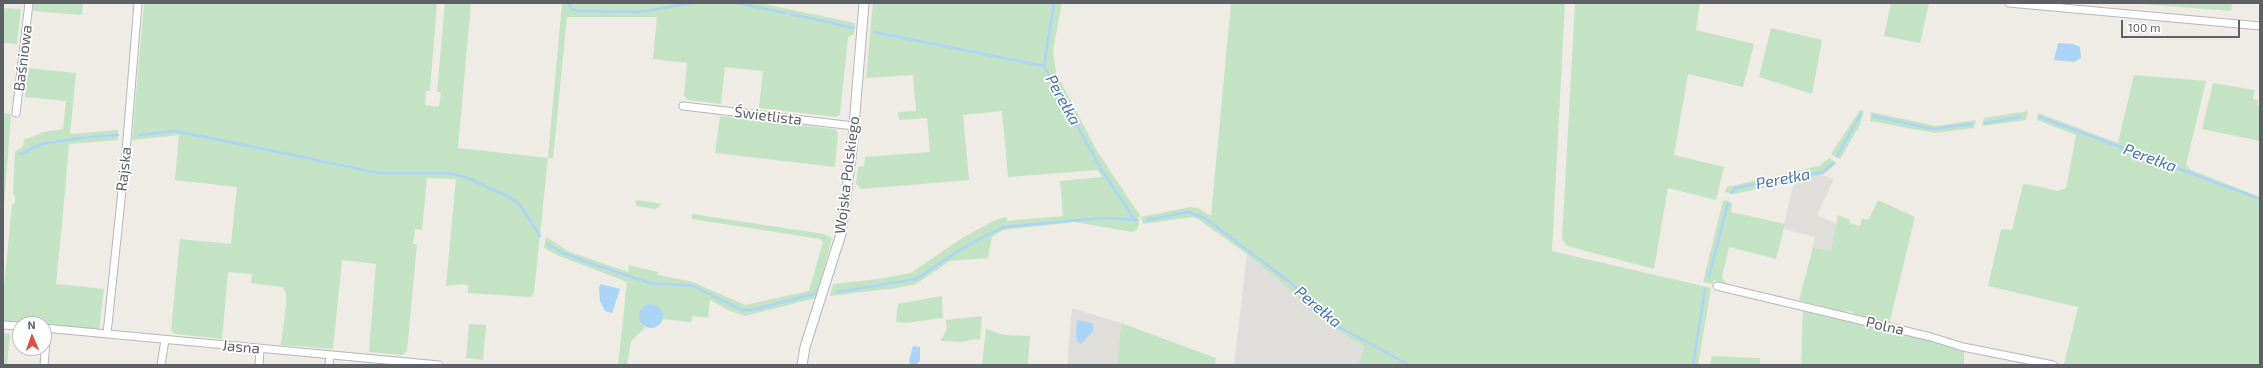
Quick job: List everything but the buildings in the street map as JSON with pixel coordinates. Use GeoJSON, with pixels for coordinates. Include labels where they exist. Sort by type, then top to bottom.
{"type":"FeatureCollection","features":[{"type":"Feature","properties":{"kind":"street","name":"Baśniowa"},"geometry":{"type":"LineString","coordinates":[[16,113],[29,3]]}},
{"type":"Feature","properties":{"kind":"street","name":"Rajska"},"geometry":{"type":"LineString","coordinates":[[107,334],[126,152],[138,3]]}},
{"type":"Feature","properties":{"kind":"street","name":"Wojska Polskiego"},"geometry":{"type":"LineString","coordinates":[[802,365],[805,347],[840,234],[854,126],[864,3]]}},
{"type":"Feature","properties":{"kind":"street"},"geometry":{"type":"LineString","coordinates":[[2010,3],[2260,26]]}},
{"type":"Feature","properties":{"kind":"street","name":"Świetlista"},"geometry":{"type":"LineString","coordinates":[[683,106],[854,126]]}},
{"type":"Feature","properties":{"kind":"street","name":"Polna"},"geometry":{"type":"LineString","coordinates":[[1717,286],[1931,337],[1962,347],[2053,365]]}},
{"type":"Feature","properties":{"kind":"street","name":"Jasna"},"geometry":{"type":"LineString","coordinates":[[52,329],[439,365]]}},
{"type":"Feature","properties":{"kind":"street"},"geometry":{"type":"LineString","coordinates":[[160,365],[165,340]]}},
{"type":"Feature","properties":{"kind":"street"},"geometry":{"type":"LineString","coordinates":[[259,365],[260,349]]}},
{"type":"Feature","properties":{"kind":"street"},"geometry":{"type":"LineString","coordinates":[[329,365],[330,355]]}},
{"type":"Feature","properties":{"kind":"shaded area"},"geometry":{"type":"Polygon","coordinates":[[[1823,175],[1834,179],[1817,215],[1837,224],[1831,252],[1813,247],[1815,237],[1783,229],[1794,182],[1823,175]]]}},
{"type":"Feature","properties":{"kind":"shaded area"},"geometry":{"type":"Polygon","coordinates":[[[1247,254],[1293,292],[1316,316],[1364,347],[1358,365],[1234,365],[1247,254]]]}},
{"type":"Feature","properties":{"kind":"shaded area"},"geometry":{"type":"Polygon","coordinates":[[[1072,308],[1121,323],[1117,365],[1067,365],[1072,308]]]}},
{"type":"Feature","properties":{"kind":"green space"},"geometry":{"type":"Polygon","coordinates":[[[33,3],[83,3],[82,15],[33,11],[33,3]]]}},
{"type":"Feature","properties":{"kind":"green space"},"geometry":{"type":"Polygon","coordinates":[[[144,3],[437,3],[430,91],[426,91],[425,105],[439,107],[441,92],[437,92],[445,3],[471,3],[458,148],[548,158],[534,292],[531,297],[468,293],[468,285],[462,284],[446,286],[456,179],[427,178],[422,230],[415,229],[413,244],[417,244],[407,351],[403,355],[369,352],[376,264],[342,260],[333,349],[281,345],[286,294],[283,287],[251,283],[252,274],[228,272],[222,339],[175,334],[171,330],[180,239],[231,244],[237,187],[175,180],[179,135],[132,140],[144,3]]]}},
{"type":"Feature","properties":{"kind":"green space"},"geometry":{"type":"Polygon","coordinates":[[[562,3],[760,3],[855,23],[854,34],[848,37],[840,114],[836,117],[759,108],[763,71],[725,67],[721,104],[688,100],[684,95],[687,63],[653,59],[657,17],[567,17],[553,158],[548,158],[562,3]]]}},
{"type":"Feature","properties":{"kind":"green space"},"geometry":{"type":"Polygon","coordinates":[[[873,3],[1062,3],[1053,50],[1056,73],[1097,151],[1141,217],[1138,217],[1139,224],[1137,230],[1132,232],[1075,222],[1003,230],[992,237],[988,258],[950,261],[916,284],[897,288],[830,296],[833,284],[878,279],[911,273],[962,238],[995,220],[1007,217],[1007,221],[1063,216],[1060,181],[1102,177],[1097,170],[1008,177],[1002,111],[963,115],[969,180],[861,189],[856,184],[858,167],[864,166],[865,157],[930,152],[927,118],[899,120],[898,112],[916,111],[913,75],[866,78],[873,3]]]}},
{"type":"Feature","properties":{"kind":"green space"},"geometry":{"type":"Polygon","coordinates":[[[1231,3],[1565,3],[1552,251],[1711,288],[1698,365],[1358,365],[1364,347],[1316,316],[1293,292],[1247,254],[1198,219],[1192,217],[1143,224],[1141,217],[1190,207],[1198,208],[1211,216],[1231,3]]]}},
{"type":"Feature","properties":{"kind":"green space"},"geometry":{"type":"Polygon","coordinates":[[[1575,3],[1700,3],[1696,30],[1754,44],[1743,87],[1688,74],[1674,155],[1724,167],[1716,200],[1668,188],[1654,269],[1567,246],[1562,239],[1575,3]]]}},
{"type":"Feature","properties":{"kind":"green space"},"geometry":{"type":"Polygon","coordinates":[[[1891,3],[1929,3],[1920,43],[1884,36],[1891,3]]]}},
{"type":"Feature","properties":{"kind":"green space"},"geometry":{"type":"Polygon","coordinates":[[[2130,3],[2232,3],[2231,11],[2130,3]]]}},
{"type":"Feature","properties":{"kind":"green space"},"geometry":{"type":"Polygon","coordinates":[[[3,8],[21,9],[17,44],[3,43],[3,8]]]}},
{"type":"Feature","properties":{"kind":"green space"},"geometry":{"type":"Polygon","coordinates":[[[1771,28],[1822,40],[1812,94],[1759,77],[1771,28]]]}},
{"type":"Feature","properties":{"kind":"green space"},"geometry":{"type":"Polygon","coordinates":[[[28,68],[76,73],[70,134],[118,130],[118,140],[69,144],[56,284],[104,289],[99,330],[52,326],[52,316],[12,316],[12,322],[3,321],[3,296],[12,205],[15,202],[15,196],[13,194],[15,151],[23,147],[24,140],[44,132],[63,129],[66,101],[25,97],[28,68]]]}},
{"type":"Feature","properties":{"kind":"green space"},"geometry":{"type":"Polygon","coordinates":[[[2134,75],[2206,81],[2186,165],[2191,170],[2260,197],[2260,365],[2064,364],[2078,307],[1988,286],[2001,229],[2012,230],[2023,185],[2027,184],[2058,191],[2066,188],[2076,135],[2037,120],[2038,113],[2118,143],[2134,75]]]}},
{"type":"Feature","properties":{"kind":"green space"},"geometry":{"type":"Polygon","coordinates":[[[2213,83],[2255,90],[2253,99],[2258,100],[2257,105],[2260,106],[2260,141],[2202,129],[2213,83]]]}},
{"type":"Feature","properties":{"kind":"green space"},"geometry":{"type":"Polygon","coordinates":[[[1860,110],[1864,111],[1860,125],[1840,159],[1831,154],[1860,110]]]}},
{"type":"Feature","properties":{"kind":"green space"},"geometry":{"type":"Polygon","coordinates":[[[2028,111],[2026,120],[1982,126],[1984,118],[2028,111]]]}},
{"type":"Feature","properties":{"kind":"green space"},"geometry":{"type":"Polygon","coordinates":[[[1871,112],[1936,126],[1976,120],[1974,128],[1935,133],[1870,121],[1871,112]]]}},
{"type":"Feature","properties":{"kind":"green space"},"geometry":{"type":"Polygon","coordinates":[[[3,113],[11,114],[3,220],[3,113]]]}},
{"type":"Feature","properties":{"kind":"green space"},"geometry":{"type":"Polygon","coordinates":[[[720,116],[835,129],[838,133],[835,167],[715,153],[720,116]]]}},
{"type":"Feature","properties":{"kind":"green space"},"geometry":{"type":"Polygon","coordinates":[[[1829,158],[1837,163],[1823,175],[1734,194],[1725,192],[1727,187],[1819,166],[1829,158]]]}},
{"type":"Feature","properties":{"kind":"green space"},"geometry":{"type":"Polygon","coordinates":[[[636,200],[662,204],[655,209],[636,206],[636,200]]]}},
{"type":"Feature","properties":{"kind":"green space"},"geometry":{"type":"Polygon","coordinates":[[[1726,200],[1732,203],[1731,212],[1785,224],[1776,259],[1729,247],[1722,277],[1726,284],[1714,280],[1712,284],[1703,282],[1723,201],[1726,200]]]}},
{"type":"Feature","properties":{"kind":"green space"},"geometry":{"type":"Polygon","coordinates":[[[1878,200],[1915,217],[1889,325],[1855,316],[1851,311],[1843,312],[1799,300],[1813,247],[1831,251],[1838,215],[1850,220],[1849,223],[1860,226],[1862,218],[1867,220],[1870,217],[1878,200]]]}},
{"type":"Feature","properties":{"kind":"green space"},"geometry":{"type":"Polygon","coordinates":[[[692,214],[824,234],[832,238],[816,298],[745,316],[730,311],[710,300],[708,318],[693,316],[691,322],[662,319],[662,309],[641,322],[645,328],[631,341],[627,365],[618,365],[627,282],[557,255],[544,248],[546,237],[570,252],[628,272],[629,265],[658,272],[658,275],[693,282],[745,305],[809,291],[823,242],[820,239],[692,219],[692,214]]]}},
{"type":"Feature","properties":{"kind":"green space"},"geometry":{"type":"Polygon","coordinates":[[[942,296],[943,318],[905,323],[896,322],[898,304],[942,296]]]}},
{"type":"Feature","properties":{"kind":"green space"},"geometry":{"type":"Polygon","coordinates":[[[1803,311],[1964,349],[1964,365],[1801,365],[1803,311]]]}},
{"type":"Feature","properties":{"kind":"green space"},"geometry":{"type":"Polygon","coordinates":[[[982,316],[980,340],[976,339],[962,342],[941,341],[947,328],[946,320],[982,316]]]}},
{"type":"Feature","properties":{"kind":"green space"},"geometry":{"type":"Polygon","coordinates":[[[1121,323],[1216,358],[1215,365],[1117,365],[1121,323]]]}},
{"type":"Feature","properties":{"kind":"green space"},"geometry":{"type":"Polygon","coordinates":[[[469,324],[486,325],[483,360],[466,358],[469,324]]]}},
{"type":"Feature","properties":{"kind":"green space"},"geometry":{"type":"Polygon","coordinates":[[[986,329],[1004,335],[1030,336],[1028,364],[982,365],[986,329]]]}},
{"type":"Feature","properties":{"kind":"green space"},"geometry":{"type":"Polygon","coordinates":[[[3,333],[10,334],[7,365],[3,365],[3,333]]]}},
{"type":"Feature","properties":{"kind":"green space"},"geometry":{"type":"Polygon","coordinates":[[[1712,356],[1760,358],[1760,365],[1710,365],[1712,356]]]}},
{"type":"Feature","properties":{"kind":"water"},"geometry":{"type":"Polygon","coordinates":[[[2058,43],[2073,44],[2080,47],[2081,58],[2074,62],[2054,60],[2058,43]]]}},
{"type":"Feature","properties":{"kind":"water"},"geometry":{"type":"Polygon","coordinates":[[[601,284],[620,289],[612,313],[605,311],[600,301],[599,287],[601,284]]]}},
{"type":"Feature","properties":{"kind":"water"},"geometry":{"type":"Polygon","coordinates":[[[651,304],[656,305],[662,311],[662,321],[656,327],[651,328],[646,327],[640,321],[639,316],[640,311],[646,305],[651,304]]]}},
{"type":"Feature","properties":{"kind":"water"},"geometry":{"type":"Polygon","coordinates":[[[1077,320],[1093,323],[1093,331],[1081,344],[1077,342],[1077,320]]]}},
{"type":"Feature","properties":{"kind":"water"},"geometry":{"type":"Polygon","coordinates":[[[913,346],[920,347],[920,361],[916,365],[910,364],[909,361],[913,346]]]}},
{"type":"Feature","properties":{"kind":"waterway","name":"Perełka"},"geometry":{"type":"LineString","coordinates":[[568,3],[572,9],[576,11],[639,12],[692,3]]}},
{"type":"Feature","properties":{"kind":"waterway","name":"Perełka"},"geometry":{"type":"LineString","coordinates":[[738,3],[785,13]]}},
{"type":"Feature","properties":{"kind":"waterway"},"geometry":{"type":"LineString","coordinates":[[1044,66],[1054,3]]}},
{"type":"Feature","properties":{"kind":"waterway","name":"Perełka"},"geometry":{"type":"LineString","coordinates":[[791,14],[854,28]]}},
{"type":"Feature","properties":{"kind":"waterway","name":"Perełka"},"geometry":{"type":"LineString","coordinates":[[874,32],[1044,66],[1101,169],[1135,220]]}},
{"type":"Feature","properties":{"kind":"waterway","name":"Perełka"},"geometry":{"type":"LineString","coordinates":[[1837,156],[1861,114]]}},
{"type":"Feature","properties":{"kind":"waterway","name":"Perełka"},"geometry":{"type":"LineString","coordinates":[[1873,116],[1933,129],[1972,124]]}},
{"type":"Feature","properties":{"kind":"waterway","name":"Perełka"},"geometry":{"type":"LineString","coordinates":[[1985,123],[2020,117]]}},
{"type":"Feature","properties":{"kind":"waterway","name":"Perełka"},"geometry":{"type":"LineString","coordinates":[[2040,117],[2260,199]]}},
{"type":"Feature","properties":{"kind":"waterway"},"geometry":{"type":"LineString","coordinates":[[139,135],[176,131],[379,173],[448,173],[465,177],[507,196],[520,205],[540,236]]}},
{"type":"Feature","properties":{"kind":"waterway"},"geometry":{"type":"LineString","coordinates":[[20,154],[42,144],[87,137],[118,135]]}},
{"type":"Feature","properties":{"kind":"waterway","name":"Perełka"},"geometry":{"type":"LineString","coordinates":[[1731,193],[1735,188],[1823,172],[1833,163]]}},
{"type":"Feature","properties":{"kind":"waterway","name":"Perełka"},"geometry":{"type":"LineString","coordinates":[[1709,277],[1728,203]]}},
{"type":"Feature","properties":{"kind":"waterway","name":"Perełka"},"geometry":{"type":"LineString","coordinates":[[1147,220],[1188,212],[1205,218],[1291,283],[1330,322],[1409,365]]}},
{"type":"Feature","properties":{"kind":"waterway"},"geometry":{"type":"LineString","coordinates":[[838,292],[916,279],[966,246],[1003,227],[1102,218],[1137,220]]}},
{"type":"Feature","properties":{"kind":"waterway"},"geometry":{"type":"LineString","coordinates":[[548,244],[561,252],[592,264],[650,283],[693,286],[742,310],[751,310],[815,294]]}},
{"type":"Feature","properties":{"kind":"waterway","name":"Perełka"},"geometry":{"type":"LineString","coordinates":[[1693,365],[1705,289]]}}]}
